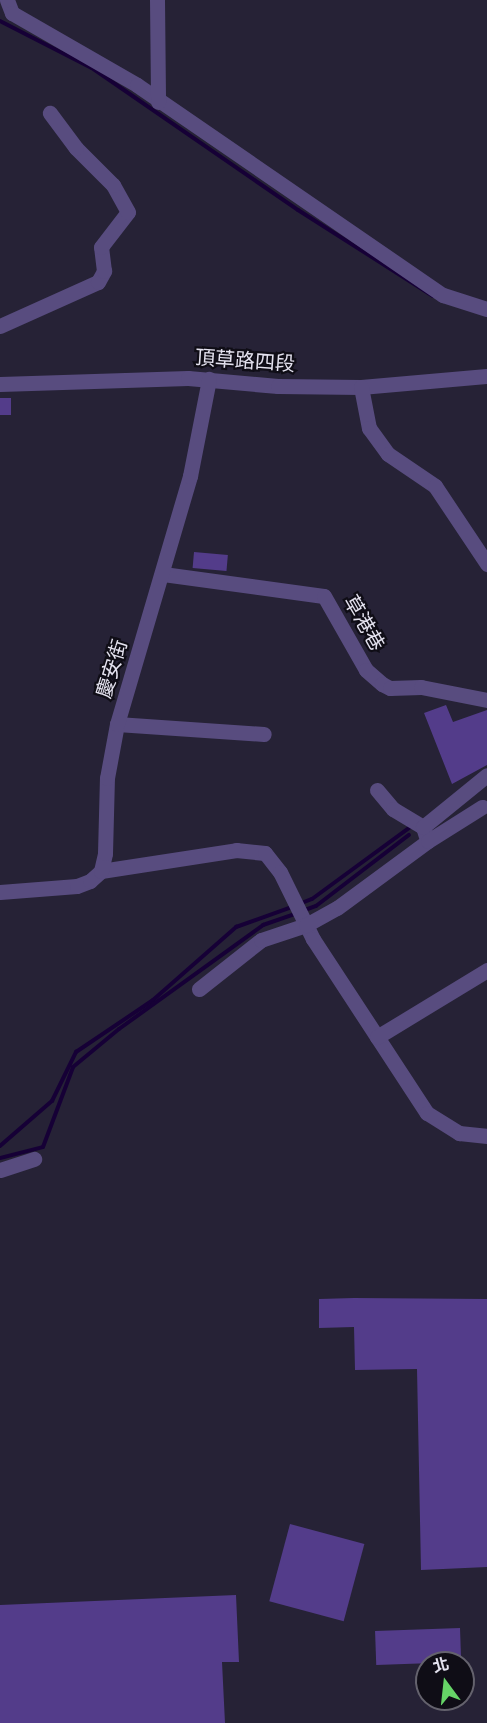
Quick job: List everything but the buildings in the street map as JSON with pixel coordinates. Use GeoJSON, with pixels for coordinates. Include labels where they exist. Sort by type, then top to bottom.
{"type":"FeatureCollection","features":[{"type":"Feature","properties":{"kind":"street"},"geometry":{"type":"LineString","coordinates":[[7,0],[12,13],[87,53],[368,241],[443,296],[487,309]]}},
{"type":"Feature","properties":{"kind":"street"},"geometry":{"type":"LineString","coordinates":[[157,0],[158,102]]}},
{"type":"Feature","properties":{"kind":"street"},"geometry":{"type":"LineString","coordinates":[[0,326],[98,282],[104,271],[100,247],[128,212],[113,185],[76,148],[50,113]]}},
{"type":"Feature","properties":{"kind":"street","name":"頂草路四段"},"geometry":{"type":"LineString","coordinates":[[0,384],[126,378],[209,379],[278,386],[361,387],[487,376]]}},
{"type":"Feature","properties":{"kind":"street","name":"慶安街"},"geometry":{"type":"LineString","coordinates":[[101,871],[105,853],[107,778],[117,724],[163,574],[189,476],[209,379]]}},
{"type":"Feature","properties":{"kind":"street"},"geometry":{"type":"LineString","coordinates":[[361,387],[369,428],[388,454],[435,486],[487,564]]}},
{"type":"Feature","properties":{"kind":"street","name":"草港巷"},"geometry":{"type":"LineString","coordinates":[[163,574],[324,596],[366,670],[382,684],[390,688],[421,687],[487,700]]}},
{"type":"Feature","properties":{"kind":"street"},"geometry":{"type":"LineString","coordinates":[[117,724],[264,734]]}},
{"type":"Feature","properties":{"kind":"street"},"geometry":{"type":"LineString","coordinates":[[199,989],[261,940],[338,908],[425,834],[487,775]]}},
{"type":"Feature","properties":{"kind":"street"},"geometry":{"type":"LineString","coordinates":[[377,790],[393,809],[425,834]]}},
{"type":"Feature","properties":{"kind":"street"},"geometry":{"type":"LineString","coordinates":[[425,834],[482,807]]}},
{"type":"Feature","properties":{"kind":"street"},"geometry":{"type":"LineString","coordinates":[[0,892],[77,886],[90,881],[101,871],[250,849],[265,853],[280,872],[304,921],[427,1113],[459,1133],[487,1136]]}},
{"type":"Feature","properties":{"kind":"street"},"geometry":{"type":"LineString","coordinates":[[377,1037],[487,970]]}},
{"type":"Feature","properties":{"kind":"street"},"geometry":{"type":"LineString","coordinates":[[0,1170],[34,1159]]}},
{"type":"Feature","properties":{"kind":"waterway"},"geometry":{"type":"LineString","coordinates":[[0,21],[92,68],[298,210],[433,296]]}},
{"type":"Feature","properties":{"kind":"waterway"},"geometry":{"type":"LineString","coordinates":[[299,904],[312,899],[413,825]]}},
{"type":"Feature","properties":{"kind":"waterway"},"geometry":{"type":"LineString","coordinates":[[302,911],[316,906],[409,835]]}},
{"type":"Feature","properties":{"kind":"waterway"},"geometry":{"type":"LineString","coordinates":[[0,1146],[52,1101],[76,1052],[153,1000],[236,927],[292,907]]}},
{"type":"Feature","properties":{"kind":"waterway"},"geometry":{"type":"LineString","coordinates":[[0,1158],[43,1147],[73,1067],[119,1029],[263,925],[295,914]]}}]}
